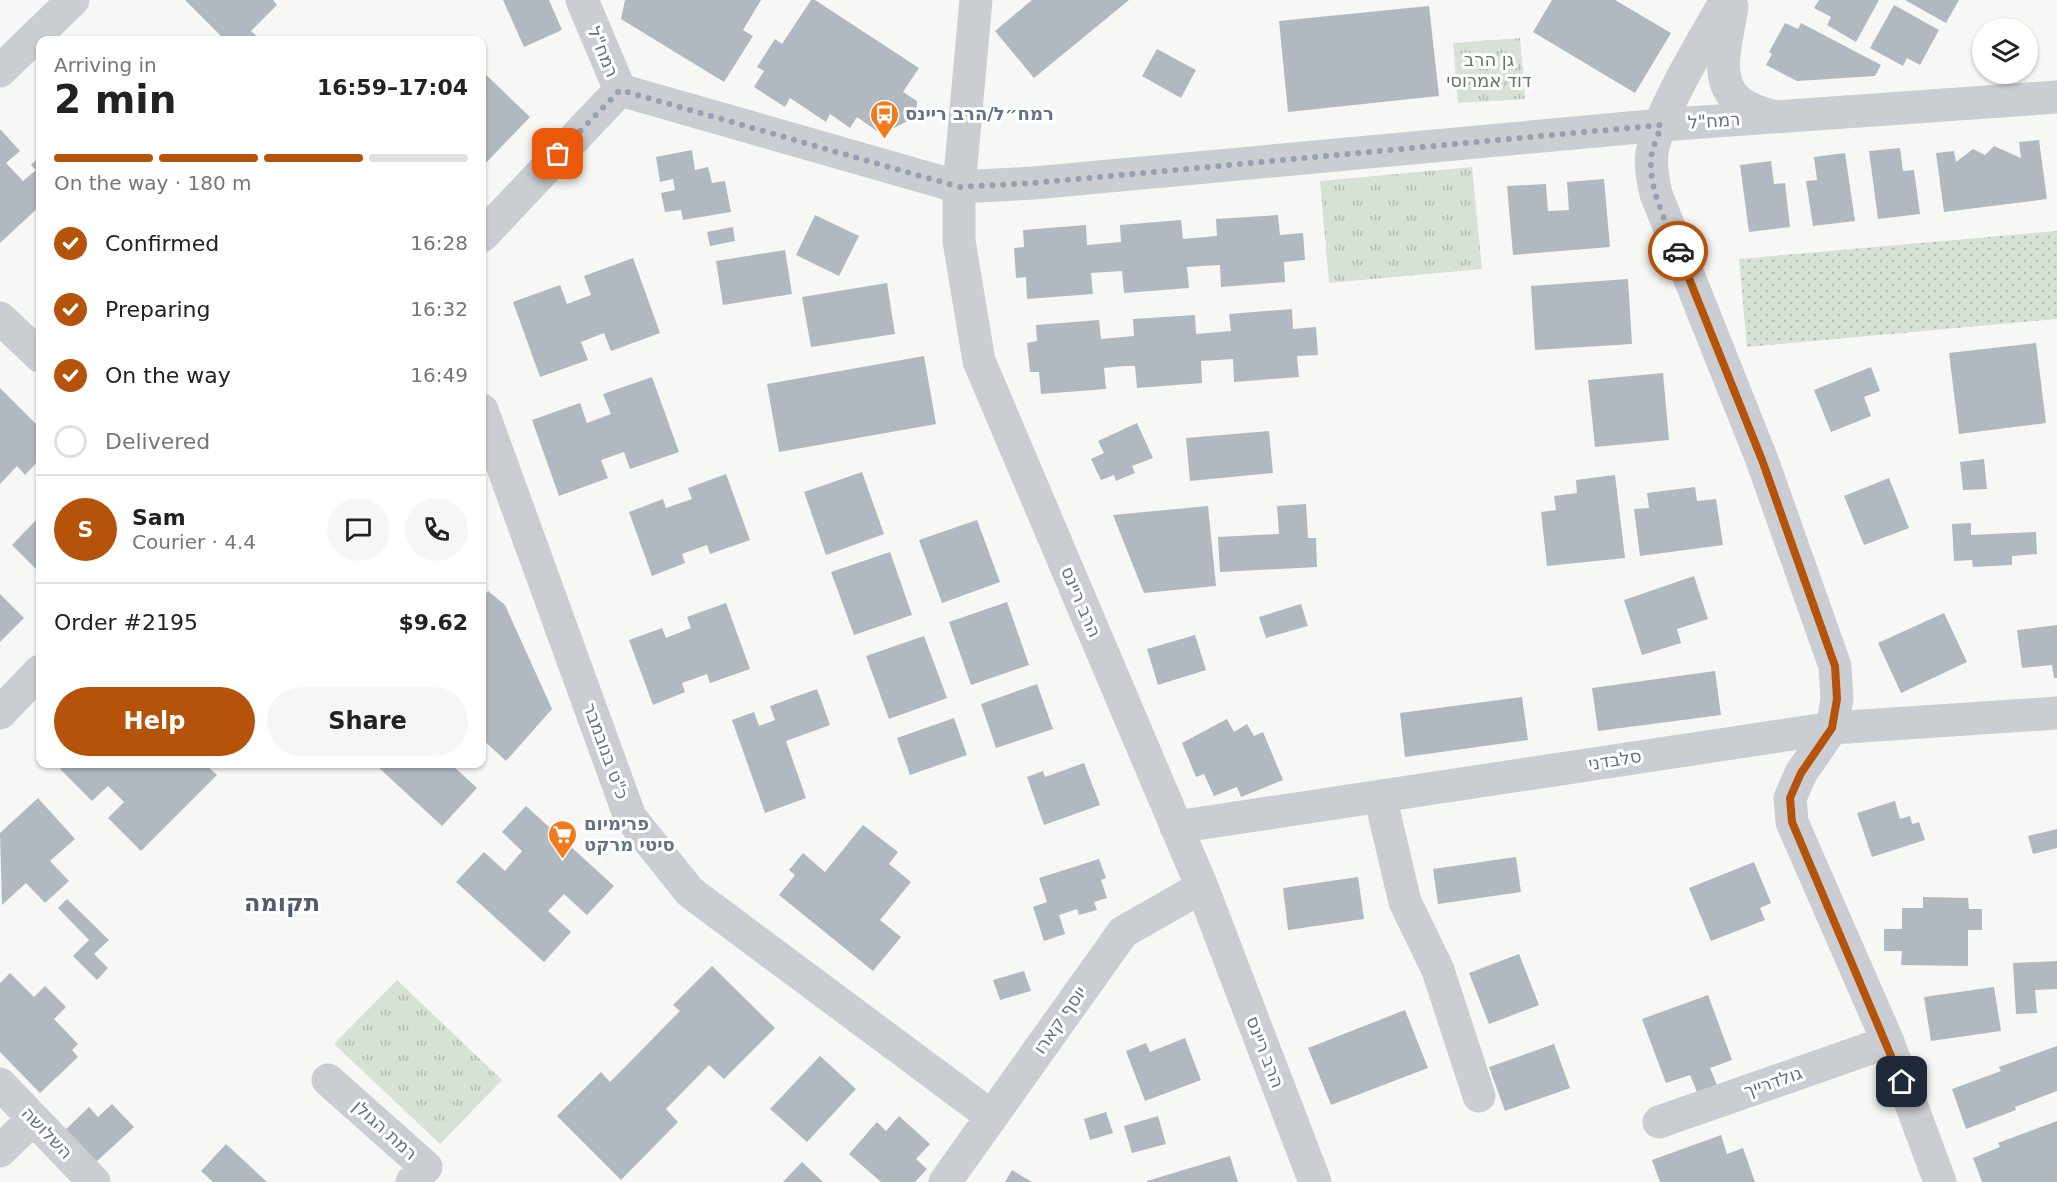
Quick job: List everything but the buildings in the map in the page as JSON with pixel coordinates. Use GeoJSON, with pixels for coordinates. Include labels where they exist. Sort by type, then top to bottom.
{"type":"FeatureCollection","features":[{"type":"Feature","properties":{"kind":"street"},"geometry":{"type":"LineString","coordinates":[[0,71],[73,0]]}},
{"type":"Feature","properties":{"kind":"street","name":"רמח\"ל"},"geometry":{"type":"LineString","coordinates":[[582,0],[620,90],[959,187],[1034,183],[1661,125],[2057,97]]}},
{"type":"Feature","properties":{"kind":"street","name":"הרב ריינס"},"geometry":{"type":"LineString","coordinates":[[976,0],[959,187],[959,242],[979,361],[1202,887],[1315,1182]]}},
{"type":"Feature","properties":{"kind":"street"},"geometry":{"type":"LineString","coordinates":[[1726,0],[1661,125],[1652,152],[1652,173],[1656,194],[1762,460],[1835,666],[1837,699],[1832,728],[1801,773],[1790,798],[1792,822],[1888,1042],[1940,1182]]}},
{"type":"Feature","properties":{"kind":"street"},"geometry":{"type":"LineString","coordinates":[[1733,0],[1724,72],[1728,89],[1741,105],[1774,117]]}},
{"type":"Feature","properties":{"kind":"street"},"geometry":{"type":"LineString","coordinates":[[486,232],[620,90]]}},
{"type":"Feature","properties":{"kind":"street"},"geometry":{"type":"LineString","coordinates":[[0,318],[36,352]]}},
{"type":"Feature","properties":{"kind":"street","name":"כ\"ט בנובמבר"},"geometry":{"type":"LineString","coordinates":[[486,421],[630,816],[690,892],[992,1116]]}},
{"type":"Feature","properties":{"kind":"street"},"geometry":{"type":"LineString","coordinates":[[0,713],[36,675]]}},
{"type":"Feature","properties":{"kind":"street","name":"סלבדני"},"geometry":{"type":"LineString","coordinates":[[1176,826],[1832,728],[2057,713]]}},
{"type":"Feature","properties":{"kind":"street"},"geometry":{"type":"LineString","coordinates":[[1380,796],[1405,902],[1438,970],[1479,1096]]}},
{"type":"Feature","properties":{"kind":"street","name":"יוסף קארו"},"geometry":{"type":"LineString","coordinates":[[945,1182],[1123,932],[1202,887]]}},
{"type":"Feature","properties":{"kind":"street","name":"גולדרייך"},"geometry":{"type":"LineString","coordinates":[[1659,1122],[1888,1042]]}},
{"type":"Feature","properties":{"kind":"street","name":"רמת הגולן"},"geometry":{"type":"LineString","coordinates":[[328,1080],[426,1167],[412,1182]]}},
{"type":"Feature","properties":{"kind":"street","name":"השלושה"},"geometry":{"type":"LineString","coordinates":[[0,1084],[94,1182]]}},
{"type":"Feature","properties":{"kind":"street"},"geometry":{"type":"LineString","coordinates":[[0,1151],[33,1119]]}},
{"type":"Feature","properties":{"kind":"green space","name":"גן הרב דוד אמרוסי"},"geometry":{"type":"Polygon","coordinates":[[[1520,38],[1525,99],[1458,103],[1453,43],[1520,38]]]}},
{"type":"Feature","properties":{"kind":"green space"},"geometry":{"type":"Polygon","coordinates":[[[1472,167],[1482,269],[1329,283],[1320,181],[1472,167]]]}},
{"type":"Feature","properties":{"kind":"green space"},"geometry":{"type":"Polygon","coordinates":[[[2057,231],[2057,319],[1747,347],[1739,259],[2057,231]]]}},
{"type":"Feature","properties":{"kind":"green space"},"geometry":{"type":"Polygon","coordinates":[[[397,980],[502,1080],[440,1144],[334,1044],[397,980]]]}},
{"type":"Feature","properties":{"kind":"way so far"},"geometry":{"type":"LineString","coordinates":[[558,154],[620,90],[659,99],[959,187],[1034,183],[1661,125],[1652,152],[1652,173],[1656,194],[1678,251]]}},
{"type":"Feature","properties":{"kind":"place","name":"רמח״ל/הרב ריינס"},"geometry":{"type":"Point","coordinates":[884,140]}},
{"type":"Feature","properties":{"kind":"place","name":"פרימיום סיטי מרקט"},"geometry":{"type":"Point","coordinates":[563,860]}},
{"type":"Feature","properties":{"kind":"district","name":"תקומה"},"geometry":{"type":"Point","coordinates":[282,903]}},
{"type":"Feature","properties":{"kind":"route"},"geometry":{"type":"LineString","coordinates":[[1678,251],[1762,460],[1835,666],[1837,699],[1832,728],[1801,773],[1790,798],[1792,822],[1888,1042],[1902,1082]]}}]}
